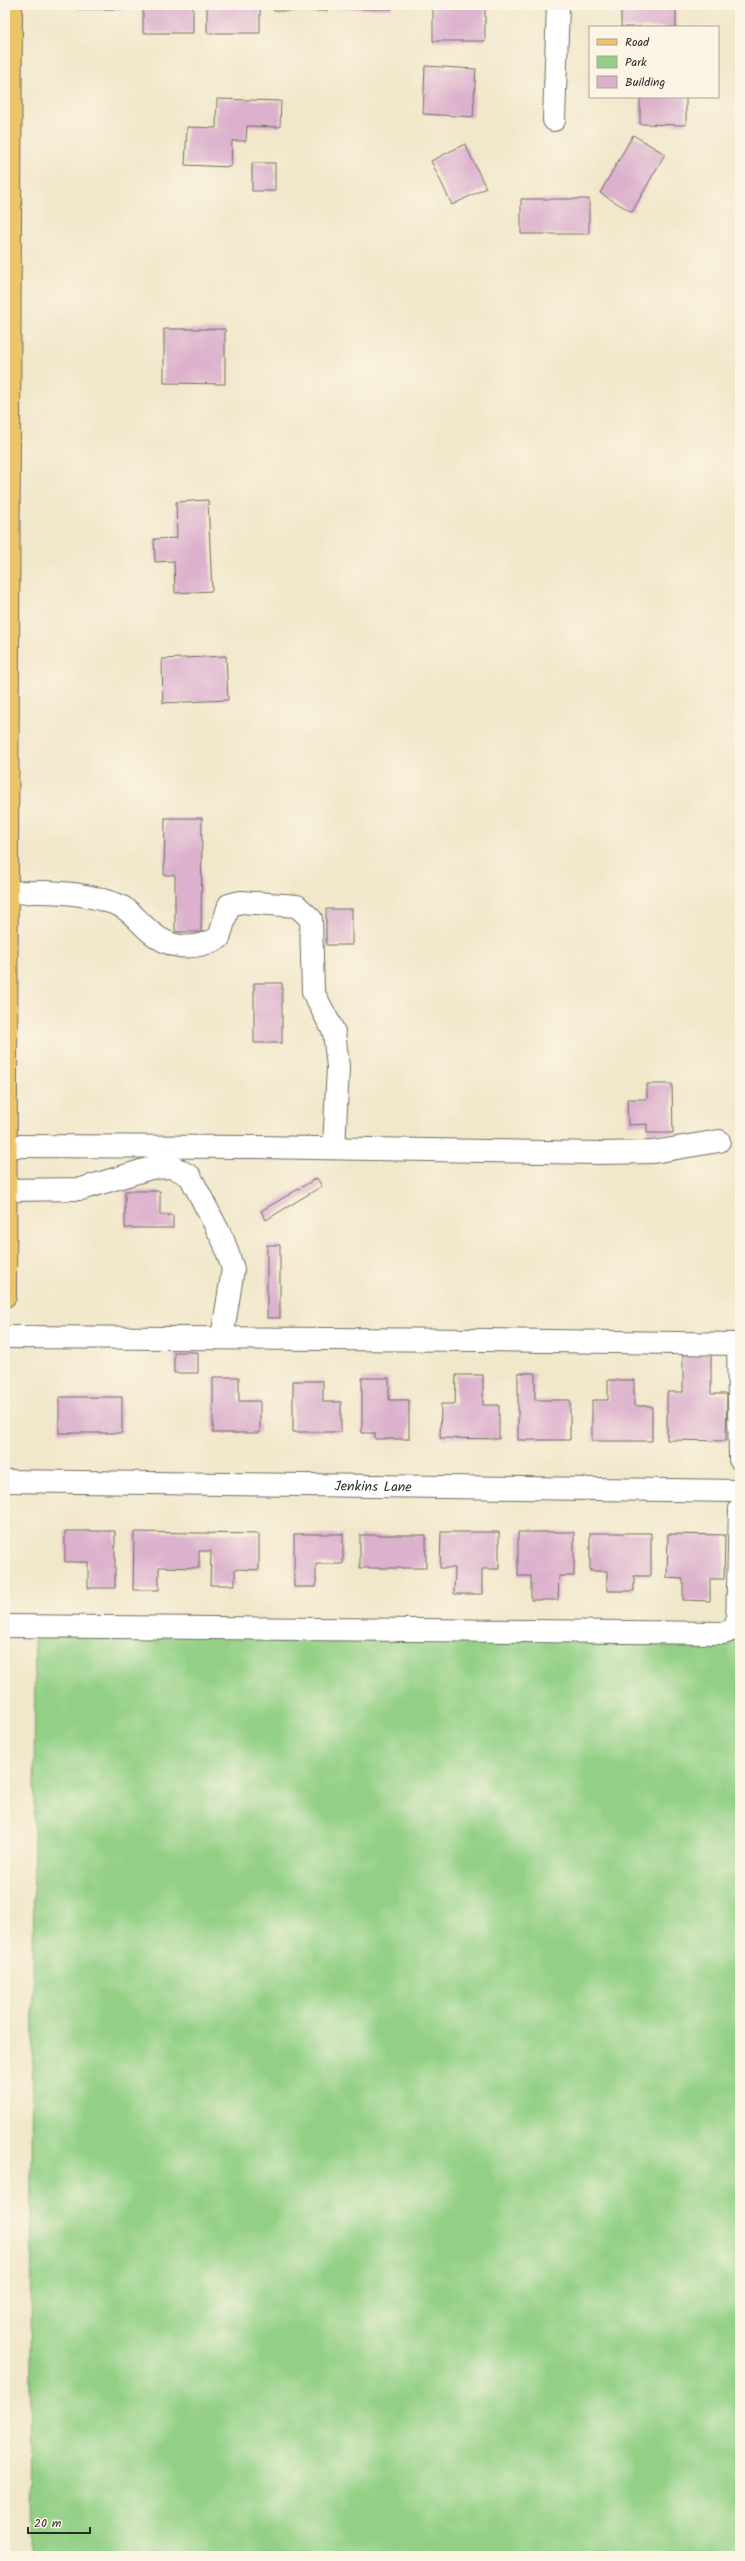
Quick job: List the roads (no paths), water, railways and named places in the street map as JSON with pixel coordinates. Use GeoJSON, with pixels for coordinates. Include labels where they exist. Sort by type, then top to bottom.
{"type":"FeatureCollection","features":[{"type":"Feature","properties":{"kind":"main road"},"geometry":{"type":"LineString","coordinates":[[5,1296],[7,448],[11,5]]}},
{"type":"Feature","properties":{"kind":"street"},"geometry":{"type":"LineString","coordinates":[[554,120],[558,5]]}},
{"type":"Feature","properties":{"kind":"street"},"geometry":{"type":"LineString","coordinates":[[7,893],[76,893],[115,904],[124,908],[161,942],[183,947],[207,944],[219,938],[229,905],[241,902],[297,906],[311,919],[313,992],[334,1032],[338,1067],[334,1148]]}},
{"type":"Feature","properties":{"kind":"street"},"geometry":{"type":"LineString","coordinates":[[6,1146],[334,1148],[599,1153],[653,1152],[718,1141]]}},
{"type":"Feature","properties":{"kind":"street"},"geometry":{"type":"LineString","coordinates":[[6,1190],[81,1189],[151,1168],[173,1167],[190,1176],[224,1242],[233,1269],[222,1338]]}},
{"type":"Feature","properties":{"kind":"street"},"geometry":{"type":"LineString","coordinates":[[5,1337],[738,1344],[740,1459]]}},
{"type":"Feature","properties":{"kind":"street","name":"Jenkins Lane"},"geometry":{"type":"LineString","coordinates":[[5,1481],[740,1492]]}},
{"type":"Feature","properties":{"kind":"street"},"geometry":{"type":"LineString","coordinates":[[5,1626],[724,1633],[737,1628],[740,1509]]}}]}
